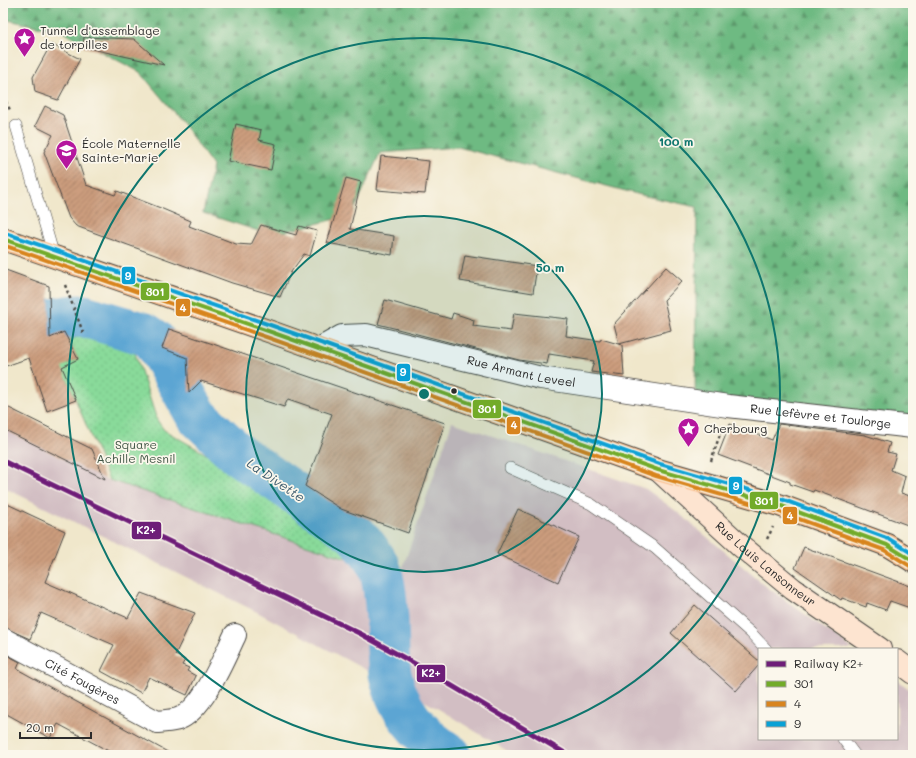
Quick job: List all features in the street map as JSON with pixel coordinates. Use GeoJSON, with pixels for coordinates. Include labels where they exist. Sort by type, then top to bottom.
{"type":"FeatureCollection","features":[{"type":"Feature","properties":{"kind":"main road"},"geometry":{"type":"LineString","coordinates":[[3,239],[319,349],[658,470],[779,505],[887,545],[913,562]]}},
{"type":"Feature","properties":{"kind":"main road","name":"Rue Louis Lansonneur"},"geometry":{"type":"LineString","coordinates":[[658,470],[741,546],[793,589],[879,648]]}},
{"type":"Feature","properties":{"kind":"main road"},"geometry":{"type":"LineString","coordinates":[[887,545],[913,548]]}},
{"type":"Feature","properties":{"kind":"main road"},"geometry":{"type":"LineString","coordinates":[[898,662],[913,673]]}},
{"type":"Feature","properties":{"kind":"street","name":"Rue Armant Leveel"},"geometry":{"type":"LineString","coordinates":[[319,349],[342,336],[366,335],[541,378],[728,406]]}},
{"type":"Feature","properties":{"kind":"street","name":"Rue Lefèvre et Toulorge"},"geometry":{"type":"LineString","coordinates":[[728,406],[913,427]]}},
{"type":"Feature","properties":{"kind":"street","name":"Cité Fougères"},"geometry":{"type":"LineString","coordinates":[[3,640],[157,722],[179,719],[199,703],[235,635]]}},
{"type":"Feature","properties":{"kind":"lane"},"geometry":{"type":"LineString","coordinates":[[16,126],[54,256]]}},
{"type":"Feature","properties":{"kind":"lane"},"geometry":{"type":"LineString","coordinates":[[510,468],[590,504],[654,548],[751,633],[765,648]]}},
{"type":"Feature","properties":{"kind":"lane"},"geometry":{"type":"LineString","coordinates":[[844,740],[855,755]]}},
{"type":"Feature","properties":{"kind":"path"},"geometry":{"type":"LineString","coordinates":[[68,293],[84,335]]}},
{"type":"Feature","properties":{"kind":"path"},"geometry":{"type":"LineString","coordinates":[[704,483],[728,406]]}},
{"type":"Feature","properties":{"kind":"shaded area"},"geometry":{"type":"Polygon","coordinates":[[[452,422],[646,489],[676,511],[767,587],[852,648],[758,648],[758,740],[898,740],[898,681],[913,692],[913,755],[514,755],[437,708],[257,612],[3,487],[3,429],[105,479],[211,512],[343,557],[403,567],[452,422]]]}},
{"type":"Feature","properties":{"kind":"green space"},"geometry":{"type":"Polygon","coordinates":[[[3,3],[913,3],[913,427],[695,401],[697,207],[641,195],[458,147],[380,153],[352,215],[271,235],[203,213],[213,166],[181,121],[140,72],[61,31],[3,19],[3,3]]]}},
{"type":"Feature","properties":{"kind":"green space","name":"Square Achille Mesnil"},"geometry":{"type":"Polygon","coordinates":[[[94,334],[116,341],[135,353],[157,420],[164,430],[344,533],[362,553],[365,560],[343,557],[109,480],[67,379],[58,368],[78,359],[68,340],[84,335],[94,334]]]}},
{"type":"Feature","properties":{"kind":"building"},"geometry":{"type":"Polygon","coordinates":[[[84,37],[134,39],[164,65],[83,47],[84,37]]]}},
{"type":"Feature","properties":{"kind":"building"},"geometry":{"type":"Polygon","coordinates":[[[51,44],[80,59],[58,100],[35,92],[33,77],[51,44]]]}},
{"type":"Feature","properties":{"kind":"building"},"geometry":{"type":"Polygon","coordinates":[[[45,106],[63,115],[86,185],[115,195],[117,191],[158,207],[191,221],[189,226],[236,244],[251,245],[261,225],[296,235],[299,226],[317,231],[310,256],[304,254],[291,272],[280,297],[232,283],[76,226],[69,218],[44,152],[53,135],[35,126],[45,106]]]}},
{"type":"Feature","properties":{"kind":"building"},"geometry":{"type":"Polygon","coordinates":[[[236,124],[261,130],[259,140],[276,144],[271,170],[228,161],[236,124]]]}},
{"type":"Feature","properties":{"kind":"building"},"geometry":{"type":"Polygon","coordinates":[[[381,156],[429,161],[425,194],[377,190],[381,156]]]}},
{"type":"Feature","properties":{"kind":"building"},"geometry":{"type":"Polygon","coordinates":[[[346,178],[361,182],[350,229],[394,236],[392,255],[327,243],[346,178]]]}},
{"type":"Feature","properties":{"kind":"building"},"geometry":{"type":"Polygon","coordinates":[[[465,255],[537,266],[533,293],[460,281],[465,255]]]}},
{"type":"Feature","properties":{"kind":"building"},"geometry":{"type":"Polygon","coordinates":[[[666,267],[682,281],[664,300],[671,330],[619,344],[614,324],[666,267]]]}},
{"type":"Feature","properties":{"kind":"building"},"geometry":{"type":"Polygon","coordinates":[[[3,269],[49,286],[50,338],[64,332],[78,359],[62,367],[76,400],[47,411],[29,358],[3,367],[3,269]]]}},
{"type":"Feature","properties":{"kind":"building"},"geometry":{"type":"Polygon","coordinates":[[[385,300],[451,319],[453,313],[474,320],[473,326],[511,331],[514,313],[568,319],[566,336],[600,341],[601,339],[622,345],[624,376],[591,372],[594,361],[549,354],[547,364],[519,360],[378,324],[385,300]]]}},
{"type":"Feature","properties":{"kind":"building"},"geometry":{"type":"Polygon","coordinates":[[[169,329],[445,423],[408,533],[341,509],[305,486],[332,414],[288,399],[284,407],[201,381],[189,393],[187,358],[162,348],[169,329]]]}},
{"type":"Feature","properties":{"kind":"building"},"geometry":{"type":"Polygon","coordinates":[[[3,405],[92,449],[105,479],[3,429],[3,405]]]}},
{"type":"Feature","properties":{"kind":"building"},"geometry":{"type":"Polygon","coordinates":[[[730,424],[772,440],[779,424],[865,435],[890,443],[887,452],[896,454],[891,470],[905,476],[901,493],[913,497],[913,527],[814,490],[813,492],[790,484],[790,482],[718,455],[730,424]]]}},
{"type":"Feature","properties":{"kind":"building"},"geometry":{"type":"Polygon","coordinates":[[[3,502],[65,531],[45,582],[128,618],[141,593],[195,613],[175,655],[185,660],[182,665],[189,668],[187,671],[196,676],[187,695],[149,677],[141,693],[101,671],[114,645],[41,613],[30,639],[3,627],[3,502]]]}},
{"type":"Feature","properties":{"kind":"building"},"geometry":{"type":"Polygon","coordinates":[[[518,509],[579,537],[558,582],[497,554],[518,509]]]}},
{"type":"Feature","properties":{"kind":"building"},"geometry":{"type":"Polygon","coordinates":[[[804,547],[913,587],[913,609],[890,601],[886,610],[867,603],[866,607],[842,598],[841,600],[795,568],[804,547]]]}},
{"type":"Feature","properties":{"kind":"building"},"geometry":{"type":"Polygon","coordinates":[[[695,605],[758,660],[758,666],[736,691],[671,633],[695,605]]]}},
{"type":"Feature","properties":{"kind":"building"},"geometry":{"type":"Polygon","coordinates":[[[3,653],[20,662],[17,669],[173,755],[116,755],[58,724],[50,738],[3,712],[3,653]]]}},
{"type":"Feature","properties":{"kind":"waterway","name":"La Divette"},"geometry":{"type":"LineString","coordinates":[[3,337],[53,320],[74,316],[84,316],[145,334],[154,340],[197,416],[239,455],[354,533],[371,553],[379,567],[384,586],[387,613],[389,667],[393,687],[398,699],[411,720],[439,748],[450,755]]}},
{"type":"Feature","properties":{"kind":"rail line","name":"K2+"},"geometry":{"type":"LineString","coordinates":[[3,461],[361,634],[417,665],[568,755]]}},
{"type":"Feature","properties":{"kind":"transit line","name":"9"},"geometry":{"type":"LineString","coordinates":[[5,233],[273,326],[660,464],[781,499],[889,539],[913,554]]}},
{"type":"Feature","properties":{"kind":"transit line","name":"301"},"geometry":{"type":"LineString","coordinates":[[3,239],[271,332],[658,470],[779,505],[887,545],[913,561]]}},
{"type":"Feature","properties":{"kind":"transit line","name":"4"},"geometry":{"type":"LineString","coordinates":[[3,245],[656,476],[777,511],[884,550],[910,566]]}},
{"type":"Feature","properties":{"kind":"place","name":"Tunnel d'assemblage de torpilles"},"geometry":{"type":"Point","coordinates":[24,58]}},
{"type":"Feature","properties":{"kind":"place","name":"École Maternelle Sainte-Marie"},"geometry":{"type":"Point","coordinates":[66,170]}},
{"type":"Feature","properties":{"kind":"place","name":"Cherbourg"},"geometry":{"type":"Point","coordinates":[689,448]}}]}
